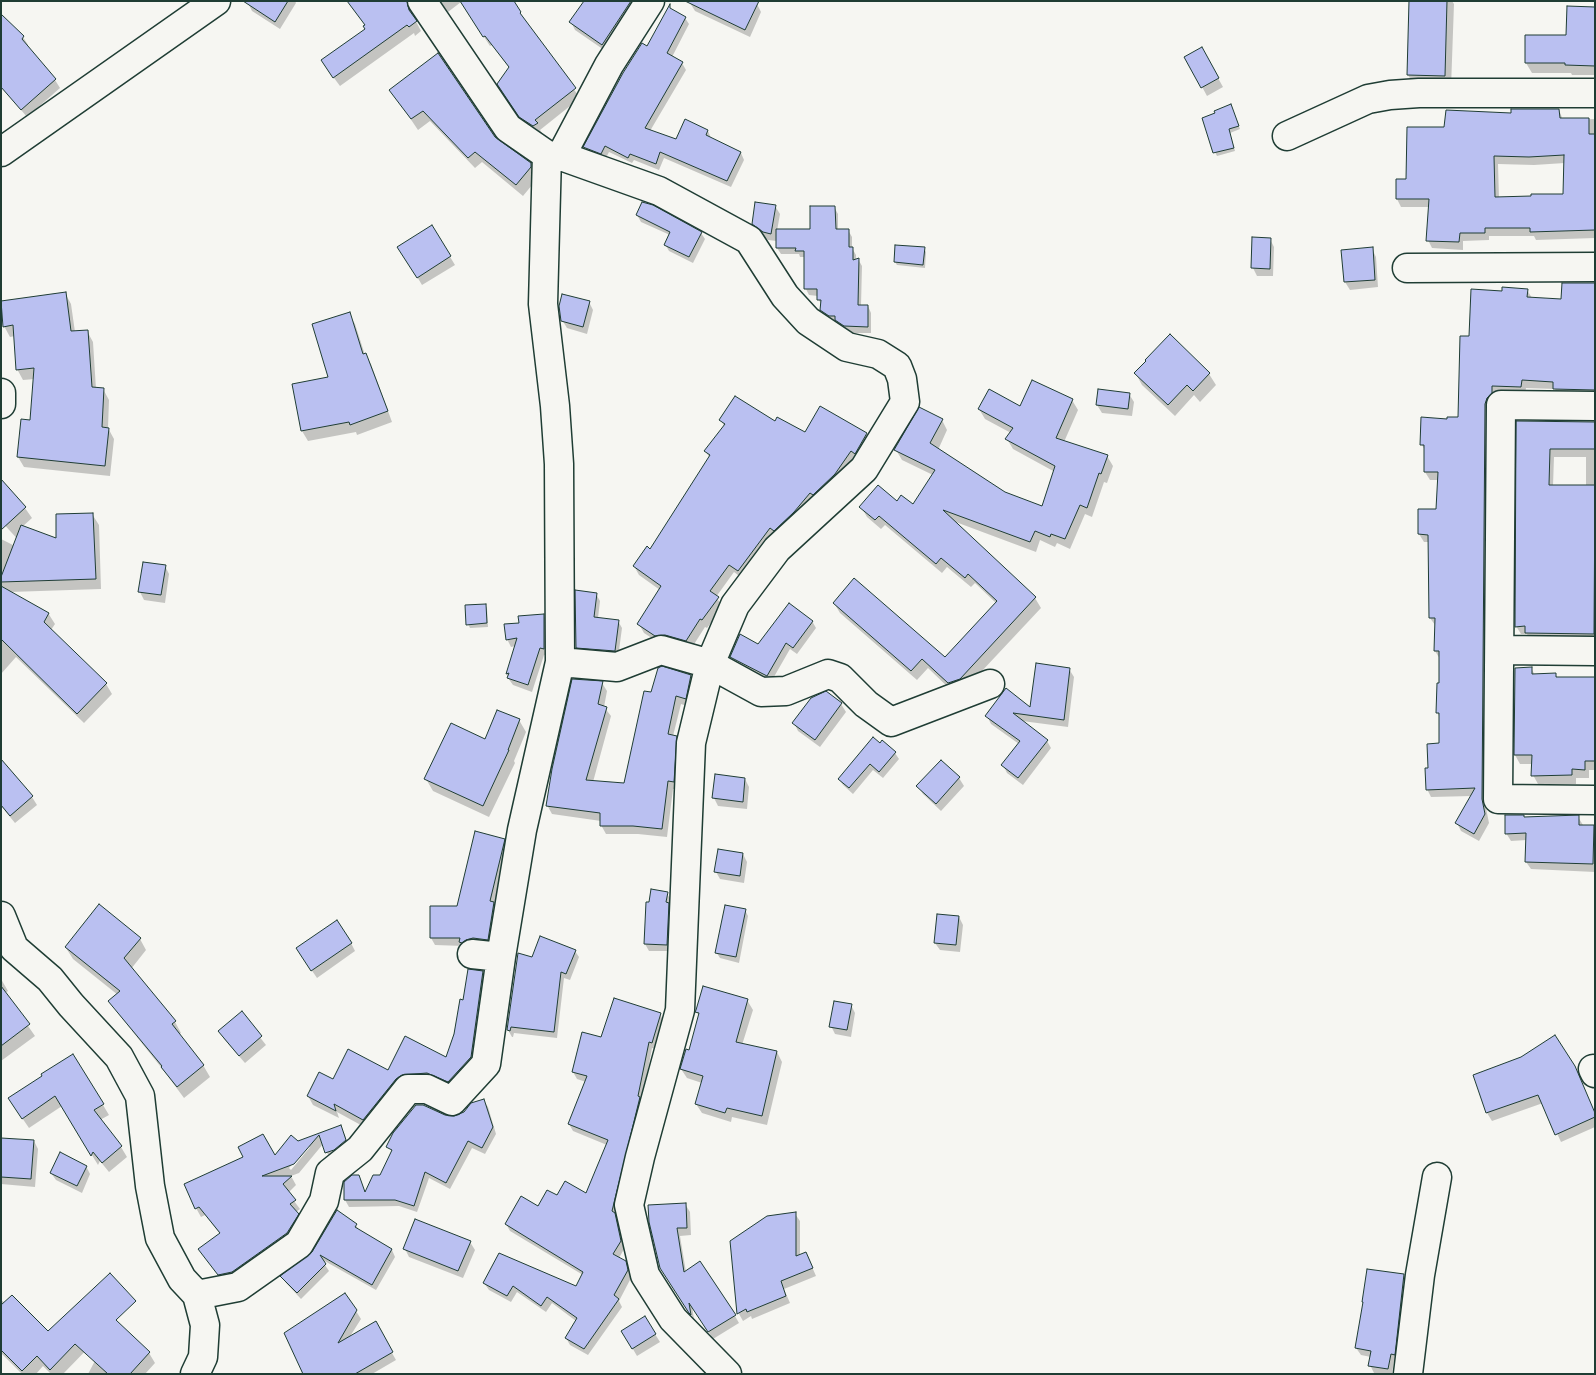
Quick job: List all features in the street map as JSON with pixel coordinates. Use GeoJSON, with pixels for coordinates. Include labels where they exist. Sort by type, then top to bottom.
{"type":"FeatureCollection","features":[{"type":"Feature","properties":{"kind":"street"},"geometry":{"type":"LineString","coordinates":[[1,152],[216,1]]}},
{"type":"Feature","properties":{"kind":"street"},"geometry":{"type":"LineString","coordinates":[[422,1],[508,128],[554,156],[659,191],[749,240],[785,296],[808,321],[848,348],[878,354],[897,366],[902,379],[904,402],[864,469],[777,549],[735,605],[710,664],[691,744],[680,1010],[640,1157],[629,1206],[646,1275],[673,1319],[727,1374]]}},
{"type":"Feature","properties":{"kind":"street"},"geometry":{"type":"LineString","coordinates":[[197,1295],[238,1287],[299,1244],[324,1201],[330,1173],[360,1149],[408,1089],[428,1089],[452,1101],[486,1064],[522,830],[560,662],[559,464],[555,406],[543,304],[554,156],[650,1]]}},
{"type":"Feature","properties":{"kind":"street"},"geometry":{"type":"LineString","coordinates":[[1287,136],[1368,99],[1390,95],[1419,93],[1595,92]]}},
{"type":"Feature","properties":{"kind":"street"},"geometry":{"type":"LineString","coordinates":[[1407,268],[1595,267]]}},
{"type":"Feature","properties":{"kind":"street"},"geometry":{"type":"LineString","coordinates":[[1,392],[1,404]]}},
{"type":"Feature","properties":{"kind":"street"},"geometry":{"type":"LineString","coordinates":[[1595,406],[1501,405],[1498,799],[1595,800]]}},
{"type":"Feature","properties":{"kind":"street"},"geometry":{"type":"LineString","coordinates":[[560,662],[617,667],[661,650],[710,664],[761,692],[786,691],[828,674],[840,678],[866,704],[891,722],[990,684]]}},
{"type":"Feature","properties":{"kind":"street"},"geometry":{"type":"LineString","coordinates":[[1500,650],[1595,651]]}},
{"type":"Feature","properties":{"kind":"street"},"geometry":{"type":"LineString","coordinates":[[1,916],[14,948],[50,979],[119,1057],[140,1096],[150,1186],[160,1238],[182,1279],[197,1295],[205,1325],[202,1357],[195,1374]]}},
{"type":"Feature","properties":{"kind":"street"},"geometry":{"type":"LineString","coordinates":[[472,954],[501,957]]}},
{"type":"Feature","properties":{"kind":"street"},"geometry":{"type":"LineString","coordinates":[[1408,1374],[1420,1275],[1438,1177]]}},
{"type":"Feature","properties":{"kind":"building"},"geometry":{"type":"Polygon","coordinates":[[[243,1],[288,1],[275,22],[243,1]]]}},
{"type":"Feature","properties":{"kind":"building"},"geometry":{"type":"Polygon","coordinates":[[[347,1],[407,1],[409,10],[417,21],[409,27],[407,25],[333,78],[321,60],[365,29],[363,26],[365,25],[347,1]]]}},
{"type":"Feature","properties":{"kind":"building"},"geometry":{"type":"Polygon","coordinates":[[[460,1],[514,1],[520,13],[576,88],[535,120],[538,123],[533,126],[519,117],[497,84],[509,67],[485,36],[483,37],[460,1]]]}},
{"type":"Feature","properties":{"kind":"building"},"geometry":{"type":"Polygon","coordinates":[[[584,1],[631,1],[602,45],[569,22],[584,1]]]}},
{"type":"Feature","properties":{"kind":"building"},"geometry":{"type":"Polygon","coordinates":[[[685,1],[759,1],[745,30],[685,1]]]}},
{"type":"Feature","properties":{"kind":"building"},"geometry":{"type":"Polygon","coordinates":[[[1409,1],[1447,1],[1445,76],[1407,75],[1409,1]]]}},
{"type":"Feature","properties":{"kind":"building"},"geometry":{"type":"Polygon","coordinates":[[[670,4],[670,8],[686,17],[667,53],[683,62],[645,128],[676,139],[685,119],[708,130],[706,135],[741,152],[727,181],[660,152],[656,164],[630,154],[628,158],[605,146],[601,154],[583,147],[623,73],[642,43],[647,46],[670,4]]]}},
{"type":"Feature","properties":{"kind":"building"},"geometry":{"type":"Polygon","coordinates":[[[1567,6],[1595,7],[1595,66],[1565,65],[1565,63],[1525,63],[1525,35],[1566,35],[1567,6]]]}},
{"type":"Feature","properties":{"kind":"building"},"geometry":{"type":"Polygon","coordinates":[[[1,14],[24,36],[22,39],[56,79],[21,110],[1,87],[1,14]]]}},
{"type":"Feature","properties":{"kind":"building"},"geometry":{"type":"Polygon","coordinates":[[[1202,47],[1219,78],[1201,88],[1184,57],[1202,47]]]}},
{"type":"Feature","properties":{"kind":"building"},"geometry":{"type":"Polygon","coordinates":[[[438,53],[495,137],[531,163],[531,167],[516,185],[475,152],[468,158],[423,111],[411,119],[389,90],[438,53]]]}},
{"type":"Feature","properties":{"kind":"building"},"geometry":{"type":"Polygon","coordinates":[[[1231,104],[1239,126],[1229,129],[1234,148],[1213,153],[1202,118],[1231,104]]]}},
{"type":"Feature","properties":{"kind":"building"},"geometry":{"type":"Polygon","coordinates":[[[1511,109],[1559,109],[1560,118],[1589,118],[1589,134],[1595,134],[1595,230],[1530,232],[1530,228],[1485,228],[1485,233],[1460,233],[1459,242],[1426,241],[1429,199],[1396,199],[1396,179],[1406,179],[1407,127],[1444,127],[1446,110],[1511,113],[1511,109]],[[1564,155],[1494,156],[1495,197],[1563,194],[1564,155]]]}},
{"type":"Feature","properties":{"kind":"building"},"geometry":{"type":"Polygon","coordinates":[[[642,202],[653,205],[702,232],[689,257],[664,245],[670,232],[636,215],[642,202]]]}},
{"type":"Feature","properties":{"kind":"building"},"geometry":{"type":"Polygon","coordinates":[[[755,202],[776,205],[771,234],[763,232],[752,224],[755,202]]]}},
{"type":"Feature","properties":{"kind":"building"},"geometry":{"type":"Polygon","coordinates":[[[810,206],[835,206],[836,229],[849,229],[849,247],[853,247],[853,260],[859,258],[858,305],[868,305],[868,327],[844,326],[835,320],[835,316],[829,316],[820,310],[821,300],[817,300],[817,289],[804,289],[804,251],[795,251],[796,248],[776,248],[776,229],[810,229],[810,206]]]}},
{"type":"Feature","properties":{"kind":"building"},"geometry":{"type":"Polygon","coordinates":[[[432,225],[451,256],[417,278],[397,247],[432,225]]]}},
{"type":"Feature","properties":{"kind":"building"},"geometry":{"type":"Polygon","coordinates":[[[1252,237],[1271,238],[1270,269],[1251,268],[1252,237]]]}},
{"type":"Feature","properties":{"kind":"building"},"geometry":{"type":"Polygon","coordinates":[[[895,245],[925,247],[923,265],[894,262],[895,245]]]}},
{"type":"Feature","properties":{"kind":"building"},"geometry":{"type":"Polygon","coordinates":[[[1373,247],[1375,280],[1344,282],[1341,250],[1373,247]]]}},
{"type":"Feature","properties":{"kind":"building"},"geometry":{"type":"Polygon","coordinates":[[[1562,283],[1595,283],[1595,390],[1553,389],[1553,382],[1522,380],[1521,387],[1492,386],[1492,393],[1487,398],[1485,404],[1482,799],[1485,814],[1474,834],[1455,823],[1475,788],[1426,790],[1425,768],[1428,768],[1427,744],[1439,743],[1439,713],[1436,713],[1437,683],[1439,683],[1439,651],[1434,651],[1435,618],[1429,618],[1428,535],[1418,534],[1418,509],[1436,509],[1438,472],[1424,472],[1424,445],[1420,445],[1421,417],[1447,419],[1447,417],[1458,417],[1460,336],[1469,336],[1471,289],[1502,291],[1502,287],[1528,289],[1527,297],[1561,299],[1562,283]]]}},
{"type":"Feature","properties":{"kind":"building"},"geometry":{"type":"Polygon","coordinates":[[[66,292],[71,331],[88,330],[92,387],[104,388],[102,427],[109,428],[105,466],[17,457],[21,419],[30,420],[34,368],[16,370],[13,325],[3,327],[1,301],[66,292]]]}},
{"type":"Feature","properties":{"kind":"building"},"geometry":{"type":"Polygon","coordinates":[[[562,294],[590,301],[583,327],[561,321],[559,306],[562,294]]]}},
{"type":"Feature","properties":{"kind":"building"},"geometry":{"type":"Polygon","coordinates":[[[350,312],[363,354],[366,353],[388,411],[350,425],[349,422],[301,431],[292,384],[328,377],[312,324],[350,312]]]}},
{"type":"Feature","properties":{"kind":"building"},"geometry":{"type":"Polygon","coordinates":[[[1170,334],[1210,373],[1193,391],[1187,385],[1168,405],[1134,373],[1170,334]]]}},
{"type":"Feature","properties":{"kind":"building"},"geometry":{"type":"Polygon","coordinates":[[[1032,380],[1073,399],[1056,438],[1108,455],[1101,474],[1099,473],[1087,508],[1080,505],[1065,539],[1051,534],[1050,537],[1035,531],[1030,542],[943,510],[1036,597],[960,679],[948,683],[922,659],[911,671],[833,603],[854,578],[945,657],[997,601],[968,574],[965,578],[941,558],[936,564],[879,516],[875,520],[859,507],[878,485],[897,501],[901,495],[913,504],[935,470],[894,450],[919,407],[943,419],[930,443],[1005,492],[1042,506],[1055,466],[1005,439],[1013,428],[978,409],[989,389],[1020,406],[1032,380]]]}},
{"type":"Feature","properties":{"kind":"building"},"geometry":{"type":"Polygon","coordinates":[[[1098,389],[1130,393],[1128,409],[1096,405],[1098,389]]]}},
{"type":"Feature","properties":{"kind":"building"},"geometry":{"type":"Polygon","coordinates":[[[735,396],[775,421],[777,417],[805,432],[820,406],[867,433],[855,454],[851,451],[835,474],[813,495],[810,493],[774,531],[770,528],[738,571],[729,565],[710,591],[719,597],[702,620],[700,619],[686,641],[665,635],[655,636],[637,624],[661,586],[633,566],[647,546],[650,549],[710,455],[704,451],[725,424],[719,420],[735,396]]]}},
{"type":"Feature","properties":{"kind":"building"},"geometry":{"type":"Polygon","coordinates":[[[1516,421],[1595,422],[1595,449],[1550,449],[1549,485],[1595,485],[1594,634],[1525,633],[1525,626],[1515,627],[1516,421]]]}},
{"type":"Feature","properties":{"kind":"building"},"geometry":{"type":"Polygon","coordinates":[[[1,479],[26,507],[1,530],[1,479]]]}},
{"type":"Feature","properties":{"kind":"building"},"geometry":{"type":"Polygon","coordinates":[[[93,513],[96,579],[1,582],[1,577],[21,525],[56,538],[56,514],[93,513]]]}},
{"type":"Feature","properties":{"kind":"building"},"geometry":{"type":"Polygon","coordinates":[[[143,562],[166,565],[161,595],[138,592],[143,562]]]}},
{"type":"Feature","properties":{"kind":"building"},"geometry":{"type":"Polygon","coordinates":[[[1,586],[49,613],[44,622],[107,683],[77,714],[1,639],[1,586]]]}},
{"type":"Feature","properties":{"kind":"building"},"geometry":{"type":"Polygon","coordinates":[[[575,590],[597,593],[594,617],[619,620],[615,651],[576,648],[575,590]]]}},
{"type":"Feature","properties":{"kind":"building"},"geometry":{"type":"Polygon","coordinates":[[[789,603],[813,621],[793,648],[786,643],[767,676],[730,657],[740,634],[758,644],[789,603]]]}},
{"type":"Feature","properties":{"kind":"building"},"geometry":{"type":"Polygon","coordinates":[[[486,604],[487,623],[466,625],[465,605],[486,604]]]}},
{"type":"Feature","properties":{"kind":"building"},"geometry":{"type":"Polygon","coordinates":[[[544,614],[544,649],[540,648],[528,685],[507,678],[509,673],[506,674],[517,638],[506,640],[504,624],[519,623],[518,616],[544,614]]]}},
{"type":"Feature","properties":{"kind":"building"},"geometry":{"type":"Polygon","coordinates":[[[1036,663],[1070,668],[1064,720],[1013,713],[1048,740],[1018,778],[1001,765],[1020,741],[985,716],[1006,688],[1030,707],[1036,663]]]}},
{"type":"Feature","properties":{"kind":"building"},"geometry":{"type":"Polygon","coordinates":[[[662,666],[691,675],[686,699],[676,696],[668,734],[677,736],[674,782],[668,781],[662,829],[633,826],[600,826],[600,813],[546,806],[552,769],[572,679],[603,681],[598,704],[607,707],[586,780],[624,783],[644,691],[651,692],[658,668],[662,666]]]}},
{"type":"Feature","properties":{"kind":"building"},"geometry":{"type":"Polygon","coordinates":[[[1532,667],[1532,674],[1556,673],[1556,677],[1595,677],[1595,761],[1585,761],[1585,770],[1572,769],[1572,775],[1531,776],[1532,755],[1514,755],[1515,668],[1532,667]]]}},
{"type":"Feature","properties":{"kind":"building"},"geometry":{"type":"Polygon","coordinates":[[[826,691],[842,703],[815,740],[792,723],[811,698],[826,691]]]}},
{"type":"Feature","properties":{"kind":"building"},"geometry":{"type":"Polygon","coordinates":[[[497,710],[520,719],[509,750],[483,806],[424,779],[451,723],[485,739],[497,710]]]}},
{"type":"Feature","properties":{"kind":"building"},"geometry":{"type":"Polygon","coordinates":[[[873,737],[880,743],[882,740],[896,752],[879,772],[870,764],[849,788],[838,779],[873,737]]]}},
{"type":"Feature","properties":{"kind":"building"},"geometry":{"type":"Polygon","coordinates":[[[1,759],[33,796],[10,816],[1,805],[1,759]]]}},
{"type":"Feature","properties":{"kind":"building"},"geometry":{"type":"Polygon","coordinates":[[[941,760],[960,777],[936,804],[916,786],[941,760]]]}},
{"type":"Feature","properties":{"kind":"building"},"geometry":{"type":"Polygon","coordinates":[[[715,774],[745,778],[743,802],[712,798],[715,774]]]}},
{"type":"Feature","properties":{"kind":"building"},"geometry":{"type":"Polygon","coordinates":[[[1505,815],[1524,815],[1524,817],[1579,815],[1579,825],[1594,825],[1593,864],[1525,862],[1526,833],[1505,834],[1505,815]]]}},
{"type":"Feature","properties":{"kind":"building"},"geometry":{"type":"Polygon","coordinates":[[[475,831],[505,839],[490,901],[494,902],[488,940],[473,938],[462,943],[459,942],[460,938],[430,938],[430,906],[457,906],[475,831]]]}},
{"type":"Feature","properties":{"kind":"building"},"geometry":{"type":"Polygon","coordinates":[[[718,849],[743,853],[740,876],[714,872],[718,849]]]}},
{"type":"Feature","properties":{"kind":"building"},"geometry":{"type":"Polygon","coordinates":[[[651,889],[668,892],[666,902],[669,903],[667,945],[644,944],[646,902],[649,902],[651,889]]]}},
{"type":"Feature","properties":{"kind":"building"},"geometry":{"type":"Polygon","coordinates":[[[99,904],[141,938],[124,958],[176,1021],[172,1024],[204,1065],[177,1087],[108,1001],[120,991],[65,947],[99,904]]]}},
{"type":"Feature","properties":{"kind":"building"},"geometry":{"type":"Polygon","coordinates":[[[725,905],[746,909],[736,957],[715,953],[725,905]]]}},
{"type":"Feature","properties":{"kind":"building"},"geometry":{"type":"Polygon","coordinates":[[[937,914],[959,916],[956,945],[934,943],[937,914]]]}},
{"type":"Feature","properties":{"kind":"building"},"geometry":{"type":"Polygon","coordinates":[[[337,920],[352,943],[311,971],[296,948],[337,920]]]}},
{"type":"Feature","properties":{"kind":"building"},"geometry":{"type":"Polygon","coordinates":[[[540,936],[576,950],[566,974],[561,972],[554,1032],[511,1027],[510,1031],[507,1030],[518,953],[532,957],[540,936]]]}},
{"type":"Feature","properties":{"kind":"building"},"geometry":{"type":"Polygon","coordinates":[[[468,969],[483,971],[471,1057],[448,1082],[427,1073],[402,1075],[396,1079],[363,1120],[334,1104],[336,1111],[307,1096],[319,1072],[333,1079],[348,1049],[388,1070],[405,1036],[446,1057],[454,1034],[460,999],[463,1000],[468,969]]]}},
{"type":"Feature","properties":{"kind":"building"},"geometry":{"type":"Polygon","coordinates":[[[1,986],[30,1024],[1,1046],[1,986]]]}},
{"type":"Feature","properties":{"kind":"building"},"geometry":{"type":"Polygon","coordinates":[[[703,986],[748,999],[736,1042],[777,1051],[762,1116],[727,1108],[725,1113],[695,1104],[703,1076],[680,1069],[686,1049],[689,1050],[699,1013],[695,1012],[703,986]]]}},
{"type":"Feature","properties":{"kind":"building"},"geometry":{"type":"Polygon","coordinates":[[[614,998],[661,1013],[652,1043],[649,1042],[638,1096],[640,1097],[612,1211],[615,1213],[621,1241],[613,1254],[626,1261],[628,1270],[614,1295],[619,1299],[584,1349],[565,1338],[577,1318],[547,1297],[541,1306],[513,1286],[507,1296],[483,1283],[499,1253],[576,1286],[583,1272],[505,1224],[521,1196],[538,1206],[547,1190],[557,1195],[565,1181],[586,1193],[608,1140],[568,1124],[587,1076],[572,1072],[582,1032],[601,1037],[614,998]]]}},
{"type":"Feature","properties":{"kind":"building"},"geometry":{"type":"Polygon","coordinates":[[[834,1001],[852,1004],[847,1030],[829,1027],[834,1001]]]}},
{"type":"Feature","properties":{"kind":"building"},"geometry":{"type":"Polygon","coordinates":[[[242,1011],[262,1036],[239,1056],[218,1031],[242,1011]]]}},
{"type":"Feature","properties":{"kind":"building"},"geometry":{"type":"Polygon","coordinates":[[[1555,1035],[1575,1066],[1595,1117],[1555,1135],[1538,1095],[1486,1113],[1473,1075],[1521,1057],[1555,1035]]]}},
{"type":"Feature","properties":{"kind":"building"},"geometry":{"type":"Polygon","coordinates":[[[73,1054],[104,1104],[94,1110],[122,1146],[102,1163],[93,1152],[91,1156],[55,1096],[22,1119],[8,1098],[73,1054]]]}},
{"type":"Feature","properties":{"kind":"building"},"geometry":{"type":"Polygon","coordinates":[[[484,1099],[493,1127],[482,1148],[468,1141],[446,1183],[425,1172],[414,1206],[395,1200],[344,1200],[344,1182],[352,1175],[359,1175],[365,1192],[373,1175],[380,1175],[392,1150],[386,1147],[393,1133],[416,1105],[423,1105],[445,1115],[454,1116],[464,1112],[471,1103],[484,1099]]]}},
{"type":"Feature","properties":{"kind":"building"},"geometry":{"type":"Polygon","coordinates":[[[341,1125],[346,1140],[334,1150],[325,1153],[319,1135],[294,1164],[262,1176],[292,1176],[283,1184],[296,1200],[290,1204],[299,1214],[287,1233],[232,1272],[218,1275],[198,1249],[220,1233],[199,1207],[195,1209],[184,1184],[243,1157],[238,1147],[263,1134],[275,1155],[291,1135],[298,1141],[341,1125]]]}},
{"type":"Feature","properties":{"kind":"building"},"geometry":{"type":"Polygon","coordinates":[[[1,1138],[34,1140],[31,1179],[1,1177],[1,1138]]]}},
{"type":"Feature","properties":{"kind":"building"},"geometry":{"type":"Polygon","coordinates":[[[60,1152],[87,1166],[77,1186],[50,1173],[60,1152]]]}},
{"type":"Feature","properties":{"kind":"building"},"geometry":{"type":"Polygon","coordinates":[[[686,1203],[687,1228],[677,1228],[684,1272],[700,1261],[736,1315],[708,1332],[689,1303],[691,1315],[689,1313],[660,1268],[649,1222],[648,1205],[686,1203]]]}},
{"type":"Feature","properties":{"kind":"building"},"geometry":{"type":"Polygon","coordinates":[[[337,1210],[357,1224],[355,1227],[392,1249],[372,1285],[320,1255],[326,1264],[297,1293],[280,1276],[312,1252],[337,1210]]]}},
{"type":"Feature","properties":{"kind":"building"},"geometry":{"type":"Polygon","coordinates":[[[796,1212],[796,1256],[806,1252],[813,1268],[781,1281],[786,1296],[747,1312],[746,1309],[737,1314],[730,1241],[767,1216],[796,1212]]]}},
{"type":"Feature","properties":{"kind":"building"},"geometry":{"type":"Polygon","coordinates":[[[415,1219],[471,1241],[458,1271],[403,1249],[415,1219]]]}},
{"type":"Feature","properties":{"kind":"building"},"geometry":{"type":"Polygon","coordinates":[[[1367,1269],[1404,1274],[1395,1355],[1391,1354],[1388,1369],[1368,1366],[1371,1351],[1355,1348],[1367,1269]]]}},
{"type":"Feature","properties":{"kind":"building"},"geometry":{"type":"Polygon","coordinates":[[[110,1273],[136,1301],[116,1320],[150,1352],[130,1374],[108,1374],[75,1344],[50,1370],[37,1356],[22,1371],[1,1350],[1,1305],[12,1295],[48,1331],[110,1273]]]}},
{"type":"Feature","properties":{"kind":"building"},"geometry":{"type":"Polygon","coordinates":[[[345,1293],[357,1310],[338,1343],[376,1321],[393,1352],[355,1374],[303,1374],[284,1333],[345,1293]]]}},
{"type":"Feature","properties":{"kind":"building"},"geometry":{"type":"Polygon","coordinates":[[[645,1316],[656,1334],[632,1349],[621,1331],[645,1316]]]}}]}
